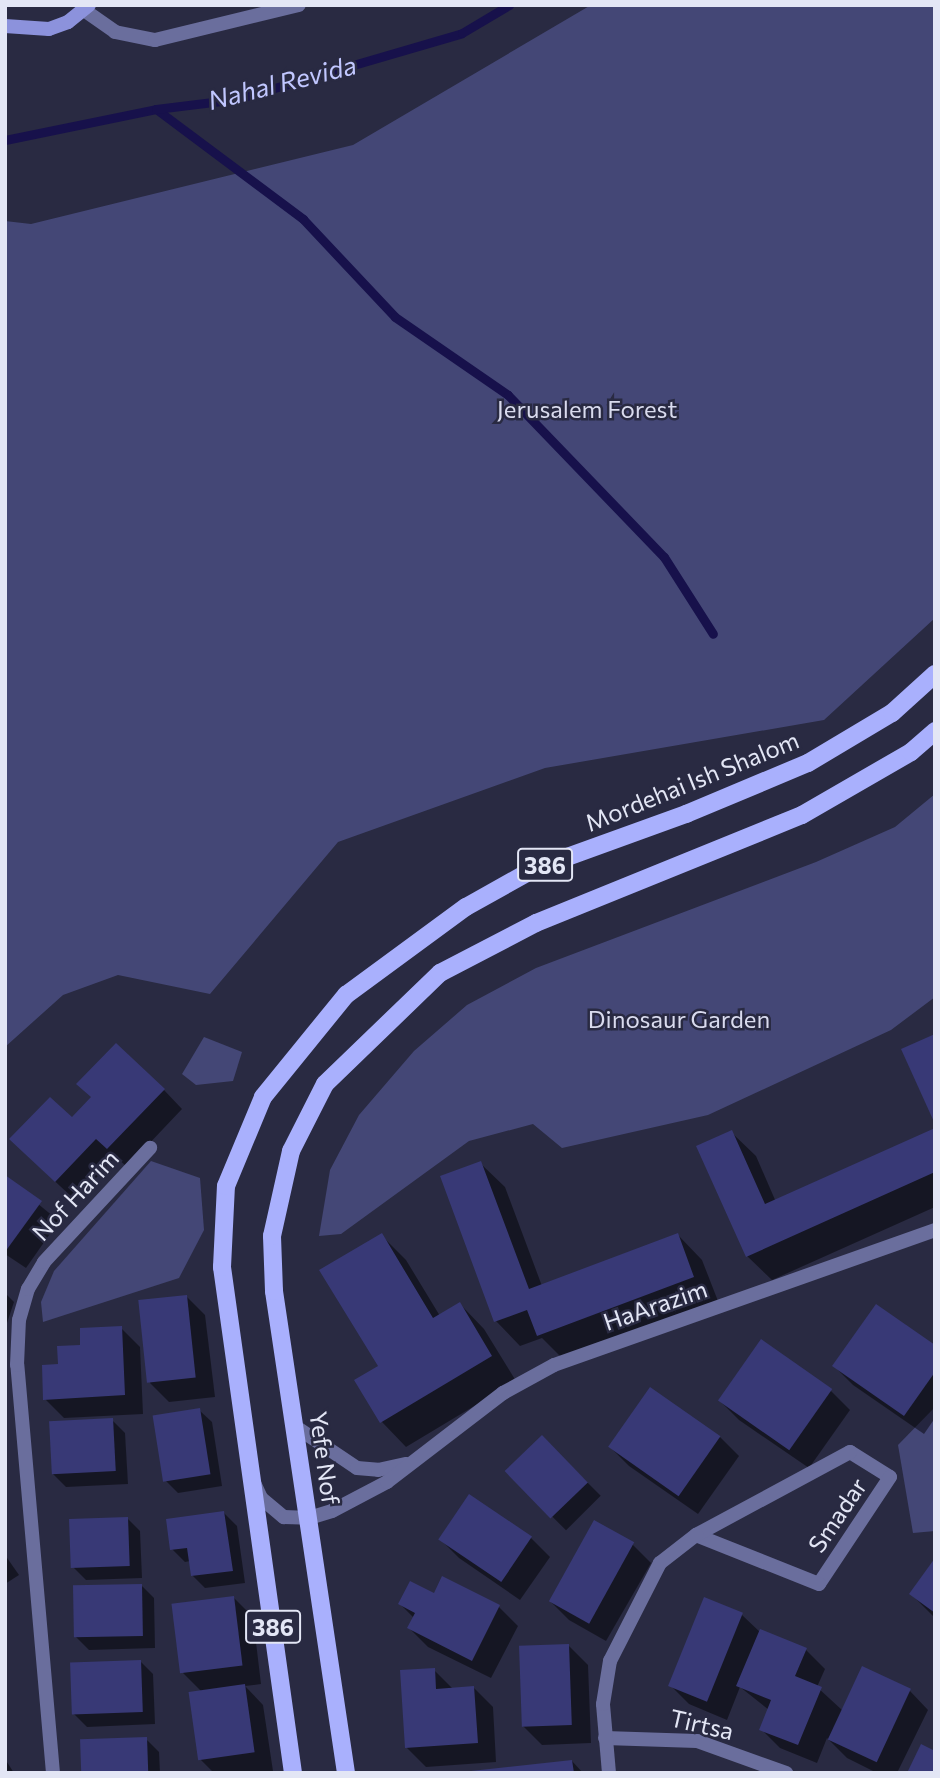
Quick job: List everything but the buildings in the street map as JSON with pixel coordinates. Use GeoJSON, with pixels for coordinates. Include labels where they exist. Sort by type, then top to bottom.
{"type":"FeatureCollection","features":[{"type":"Feature","properties":{"kind":"main road"},"geometry":{"type":"LineString","coordinates":[[5,26],[49,29],[87,8]]}},
{"type":"Feature","properties":{"kind":"main road","name":"Mordehai Ish Shalom"},"geometry":{"type":"LineString","coordinates":[[252,1481],[222,1267],[226,1186],[234,1158],[263,1097],[346,995],[456,914],[534,869],[686,814],[808,763],[892,713],[935,674]]}},
{"type":"Feature","properties":{"kind":"main road","name":"Yefe Nof"},"geometry":{"type":"LineString","coordinates":[[346,1773],[274,1291],[272,1236],[291,1152],[325,1084],[440,973],[536,923],[802,815],[911,752],[935,731]]}},
{"type":"Feature","properties":{"kind":"main road","name":"386"},"geometry":{"type":"LineString","coordinates":[[252,1481],[293,1773]]}},
{"type":"Feature","properties":{"kind":"street"},"geometry":{"type":"LineString","coordinates":[[87,8],[115,32],[155,40],[299,5]]}},
{"type":"Feature","properties":{"kind":"street","name":"Nof Harim"},"geometry":{"type":"LineString","coordinates":[[52,1773],[17,1365],[19,1320],[28,1289],[44,1262],[149,1148]]}},
{"type":"Feature","properties":{"kind":"street","name":"HaArazim"},"geometry":{"type":"LineString","coordinates":[[309,1518],[354,1502],[528,1378],[594,1350],[935,1230]]}},
{"type":"Feature","properties":{"kind":"street","name":"HaArazim"},"geometry":{"type":"LineString","coordinates":[[296,1427],[356,1468],[377,1470],[411,1463]]}},
{"type":"Feature","properties":{"kind":"street","name":"Smadar"},"geometry":{"type":"LineString","coordinates":[[609,1773],[603,1704],[610,1661],[660,1563],[696,1535],[850,1452],[890,1477],[819,1584],[696,1535]]}},
{"type":"Feature","properties":{"kind":"street"},"geometry":{"type":"LineString","coordinates":[[252,1481],[271,1509],[284,1517],[309,1518]]}},
{"type":"Feature","properties":{"kind":"street","name":"Tirtsa"},"geometry":{"type":"LineString","coordinates":[[605,1738],[697,1741],[786,1773]]}},
{"type":"Feature","properties":{"kind":"green space","name":"Jerusalem Forest"},"geometry":{"type":"Polygon","coordinates":[[[591,5],[935,5],[935,618],[824,720],[545,768],[338,842],[210,994],[118,975],[63,995],[5,1047],[5,221],[31,224],[353,145],[591,5]]]}},
{"type":"Feature","properties":{"kind":"green space","name":"Dinosaur Garden"},"geometry":{"type":"Polygon","coordinates":[[[935,794],[935,997],[891,1030],[708,1115],[562,1148],[533,1124],[469,1141],[341,1234],[319,1236],[330,1170],[359,1115],[414,1051],[467,1005],[536,968],[816,862],[895,827],[935,794]]]}},
{"type":"Feature","properties":{"kind":"green space"},"geometry":{"type":"Polygon","coordinates":[[[204,1037],[242,1052],[233,1081],[196,1085],[182,1074],[204,1037]]]}},
{"type":"Feature","properties":{"kind":"green space"},"geometry":{"type":"Polygon","coordinates":[[[151,1161],[200,1178],[204,1230],[179,1278],[43,1322],[41,1302],[54,1271],[151,1161]]]}},
{"type":"Feature","properties":{"kind":"green space"},"geometry":{"type":"Polygon","coordinates":[[[935,1407],[935,1531],[913,1533],[898,1445],[935,1407]]]}},
{"type":"Feature","properties":{"kind":"waterway","name":"Nahal Revida"},"geometry":{"type":"LineString","coordinates":[[5,140],[156,109],[237,99],[462,33],[509,5]]}},
{"type":"Feature","properties":{"kind":"waterway"},"geometry":{"type":"LineString","coordinates":[[156,109],[303,219],[395,317],[508,395],[664,557],[713,634]]}}]}
